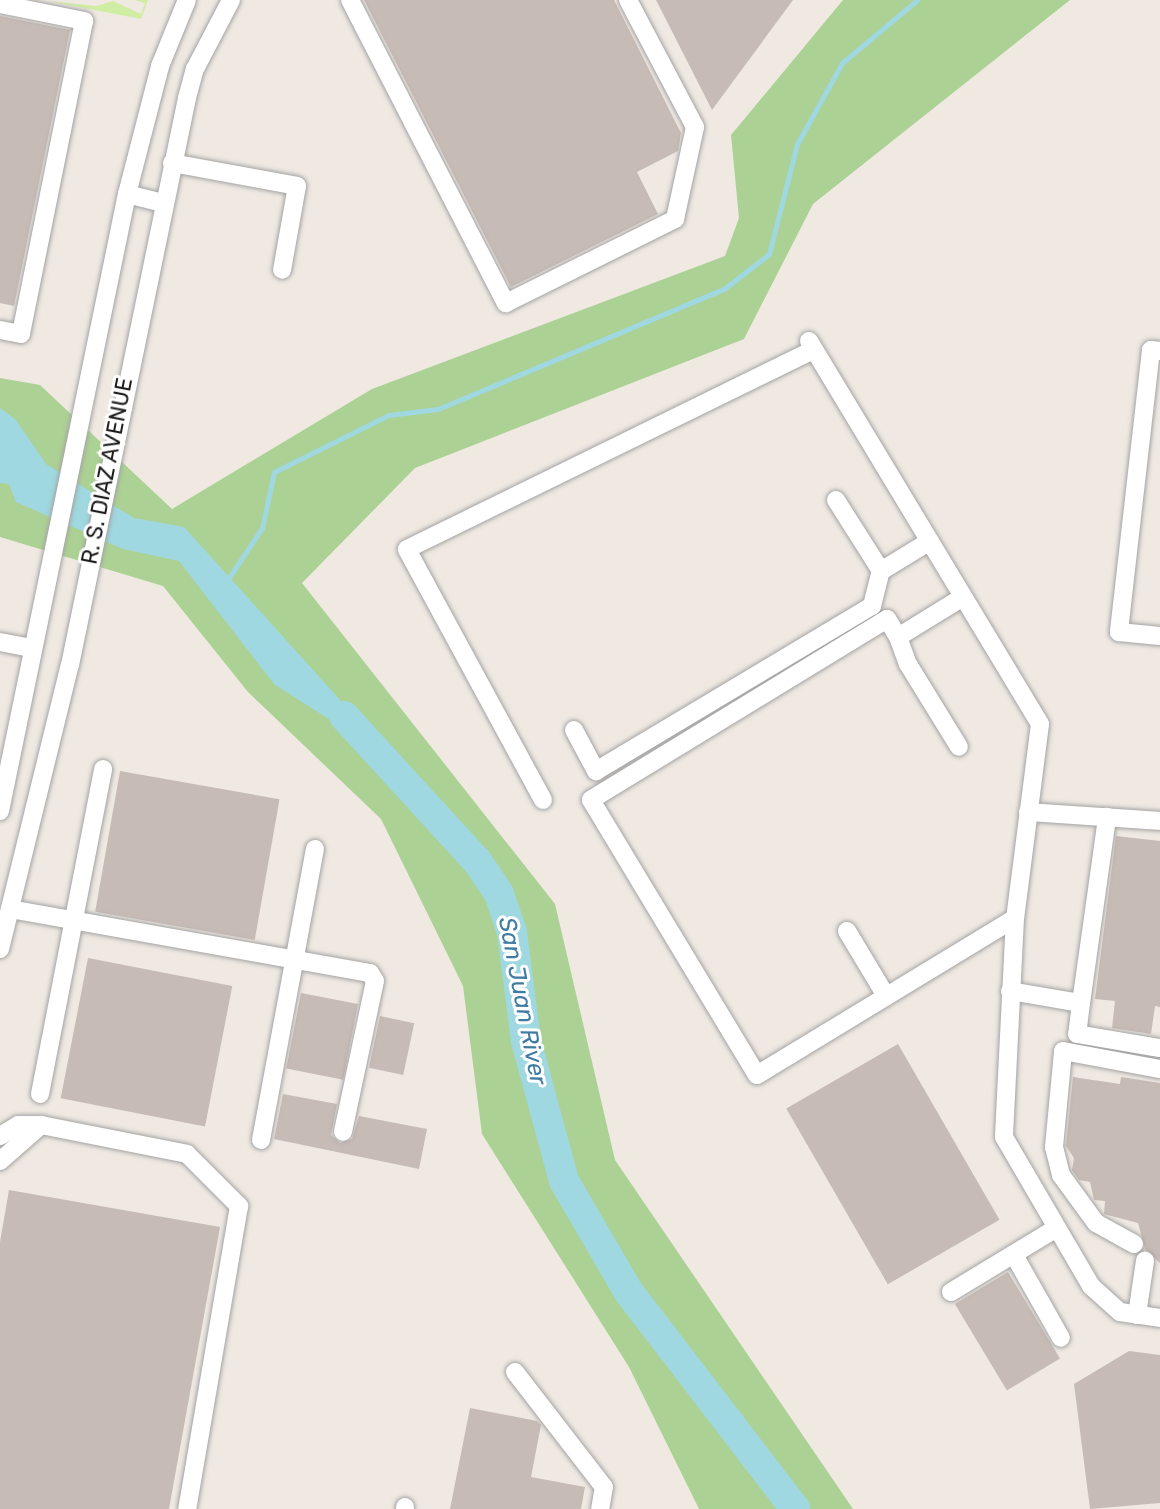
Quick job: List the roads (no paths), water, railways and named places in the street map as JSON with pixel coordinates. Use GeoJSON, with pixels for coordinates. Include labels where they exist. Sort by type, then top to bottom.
{"type":"FeatureCollection","features":[{"type":"Feature","properties":{"kind":"street","name":"R. S. DIAZ AVENUE"},"geometry":{"type":"LineString","coordinates":[[0,811],[30,648],[48,578],[127,194],[160,66],[187,0]]}},
{"type":"Feature","properties":{"kind":"street","name":"R. S. DIAZ AVENUE"},"geometry":{"type":"LineString","coordinates":[[0,949],[84,588],[172,163],[195,69],[231,0]]}},
{"type":"Feature","properties":{"kind":"street"},"geometry":{"type":"LineString","coordinates":[[350,0],[506,303],[675,219],[695,127],[628,0]]}},
{"type":"Feature","properties":{"kind":"street"},"geometry":{"type":"LineString","coordinates":[[0,4],[84,21],[21,334],[0,330]]}},
{"type":"Feature","properties":{"kind":"street"},"geometry":{"type":"LineString","coordinates":[[172,163],[297,186],[282,270]]}},
{"type":"Feature","properties":{"kind":"street"},"geometry":{"type":"LineString","coordinates":[[127,194],[163,203]]}},
{"type":"Feature","properties":{"kind":"street"},"geometry":{"type":"LineString","coordinates":[[543,800],[407,549],[811,346],[1040,724],[1015,918],[1004,1137],[1055,1229],[1106,1303],[1137,1315],[1160,1318]]}},
{"type":"Feature","properties":{"kind":"street"},"geometry":{"type":"LineString","coordinates":[[1160,351],[1151,350],[1119,632],[1160,636]]}},
{"type":"Feature","properties":{"kind":"street"},"geometry":{"type":"LineString","coordinates":[[836,500],[881,571]]}},
{"type":"Feature","properties":{"kind":"street"},"geometry":{"type":"LineString","coordinates":[[574,730],[596,771],[872,606],[881,571],[930,541]]}},
{"type":"Feature","properties":{"kind":"street"},"geometry":{"type":"LineString","coordinates":[[898,637],[963,597]]}},
{"type":"Feature","properties":{"kind":"street"},"geometry":{"type":"LineString","coordinates":[[959,747],[908,664],[887,619],[591,800],[757,1075],[1015,918]]}},
{"type":"Feature","properties":{"kind":"street"},"geometry":{"type":"LineString","coordinates":[[0,642],[30,648]]}},
{"type":"Feature","properties":{"kind":"street"},"geometry":{"type":"LineString","coordinates":[[40,1094],[103,769]]}},
{"type":"Feature","properties":{"kind":"street"},"geometry":{"type":"LineString","coordinates":[[1028,812],[1160,821]]}},
{"type":"Feature","properties":{"kind":"street"},"geometry":{"type":"LineString","coordinates":[[1107,817],[1077,1034],[1160,1048]]}},
{"type":"Feature","properties":{"kind":"street"},"geometry":{"type":"LineString","coordinates":[[261,1140],[315,849]]}},
{"type":"Feature","properties":{"kind":"street"},"geometry":{"type":"LineString","coordinates":[[10,909],[370,973],[375,981],[343,1132]]}},
{"type":"Feature","properties":{"kind":"street"},"geometry":{"type":"LineString","coordinates":[[847,931],[886,996]]}},
{"type":"Feature","properties":{"kind":"street"},"geometry":{"type":"LineString","coordinates":[[1010,991],[1081,1003]]}},
{"type":"Feature","properties":{"kind":"street"},"geometry":{"type":"LineString","coordinates":[[1134,1244],[1096,1223],[1061,1175],[1054,1147],[1063,1051],[1160,1069]]}},
{"type":"Feature","properties":{"kind":"street"},"geometry":{"type":"LineString","coordinates":[[0,1136],[18,1125],[41,1125],[187,1154],[239,1206],[187,1509]]}},
{"type":"Feature","properties":{"kind":"street"},"geometry":{"type":"LineString","coordinates":[[0,1161],[41,1125]]}},
{"type":"Feature","properties":{"kind":"street"},"geometry":{"type":"LineString","coordinates":[[951,1292],[1055,1229]]}},
{"type":"Feature","properties":{"kind":"street"},"geometry":{"type":"LineString","coordinates":[[1014,1255],[1061,1338]]}},
{"type":"Feature","properties":{"kind":"street"},"geometry":{"type":"LineString","coordinates":[[1137,1315],[1145,1261]]}},
{"type":"Feature","properties":{"kind":"street"},"geometry":{"type":"LineString","coordinates":[[515,1372],[604,1487],[600,1509]]}},
{"type":"Feature","properties":{"kind":"water"},"geometry":{"type":"Polygon","coordinates":[[[0,408],[16,420],[46,464],[134,518],[184,527],[350,711],[371,746],[274,684],[179,561],[123,549],[16,502],[9,484],[0,483],[0,408]]]}},
{"type":"Feature","properties":{"kind":"waterway"},"geometry":{"type":"LineString","coordinates":[[226,582],[262,528],[274,472],[389,415],[438,409],[724,289],[769,254],[797,144],[842,63],[917,0]]}},
{"type":"Feature","properties":{"kind":"waterway","name":"San Juan River"},"geometry":{"type":"LineString","coordinates":[[344,716],[477,861],[499,894],[512,932],[526,1041],[564,1181],[628,1291],[795,1509]]}}]}
